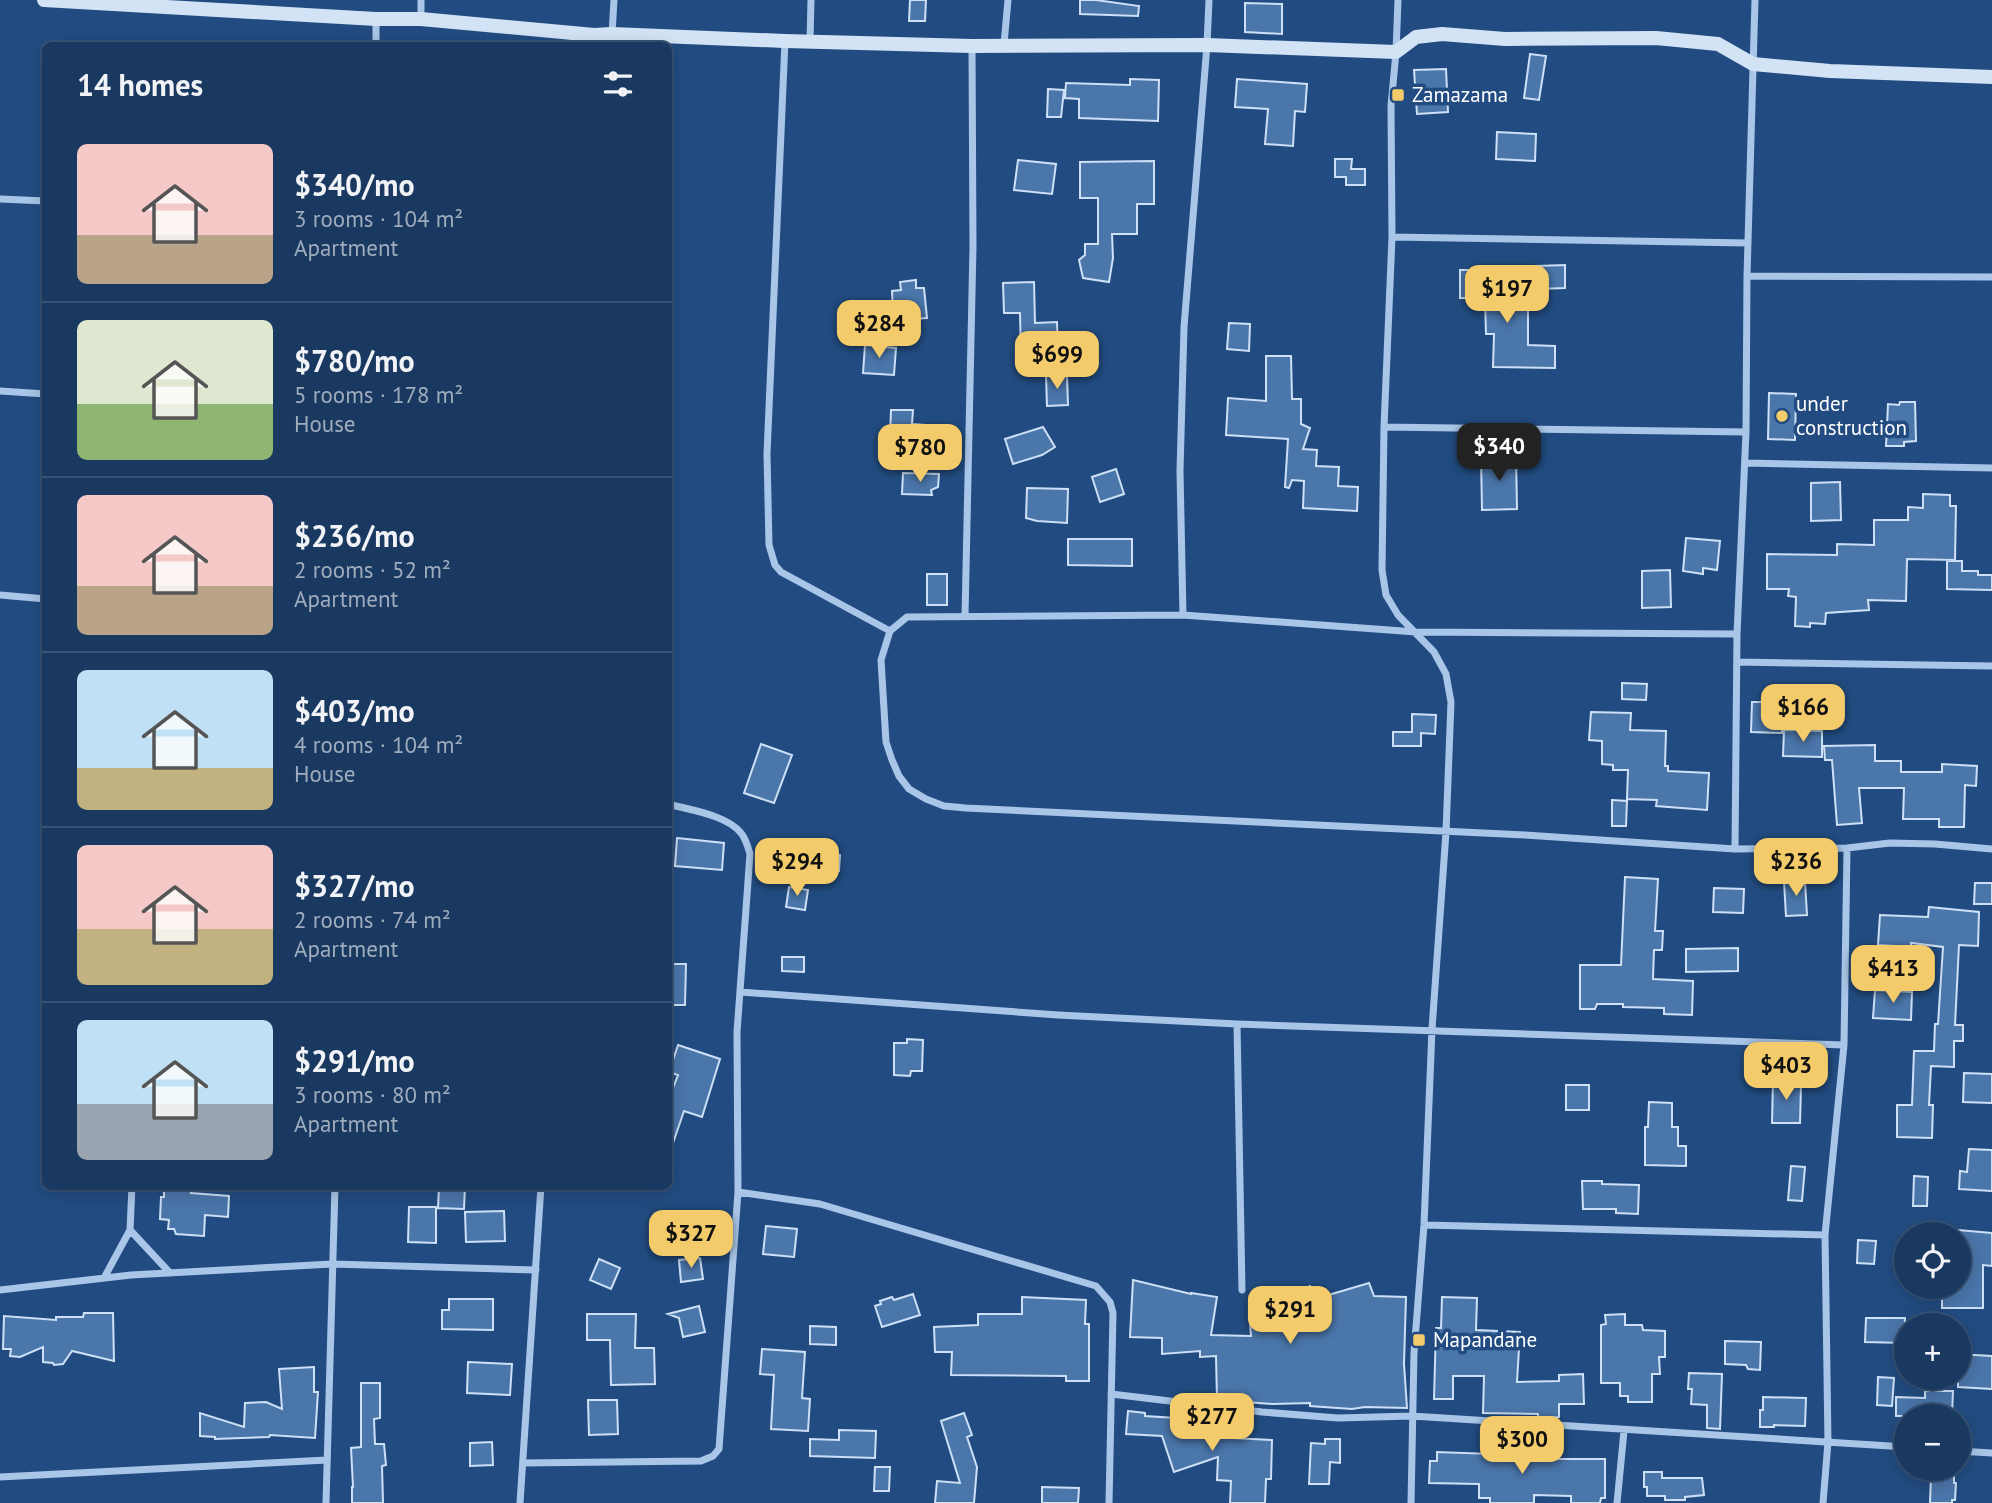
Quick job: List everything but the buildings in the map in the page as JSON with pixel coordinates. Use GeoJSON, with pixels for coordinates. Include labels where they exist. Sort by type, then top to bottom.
{"type":"FeatureCollection","features":[{"type":"Feature","properties":{"kind":"street"},"geometry":{"type":"LineString","coordinates":[[44,0],[376,19],[421,19],[594,40],[612,33],[972,46],[1208,45],[1396,52],[1416,37],[1442,34],[1505,39],[1656,38],[1718,44],[1753,64],[1830,71],[1992,77]]}},
{"type":"Feature","properties":{"kind":"street"},"geometry":{"type":"LineString","coordinates":[[421,0],[421,19]]}},
{"type":"Feature","properties":{"kind":"street"},"geometry":{"type":"LineString","coordinates":[[612,33],[614,0]]}},
{"type":"Feature","properties":{"kind":"street"},"geometry":{"type":"LineString","coordinates":[[810,41],[811,0]]}},
{"type":"Feature","properties":{"kind":"street"},"geometry":{"type":"LineString","coordinates":[[1004,44],[1007,0]]}},
{"type":"Feature","properties":{"kind":"street"},"geometry":{"type":"LineString","coordinates":[[1183,615],[1180,471],[1184,327],[1208,45],[1209,0]]}},
{"type":"Feature","properties":{"kind":"street"},"geometry":{"type":"LineString","coordinates":[[1398,0],[1391,106],[1392,237],[1384,427],[1382,570],[1386,595],[1398,615],[1434,652],[1446,674],[1451,702],[1446,832],[1432,1029],[1424,1225],[1414,1353],[1411,1503]]}},
{"type":"Feature","properties":{"kind":"street"},"geometry":{"type":"LineString","coordinates":[[1735,849],[1737,634],[1746,432],[1747,276],[1755,0]]}},
{"type":"Feature","properties":{"kind":"street"},"geometry":{"type":"LineString","coordinates":[[376,19],[376,42]]}},
{"type":"Feature","properties":{"kind":"street"},"geometry":{"type":"LineString","coordinates":[[785,41],[767,454],[769,545],[775,565],[781,572],[890,631]]}},
{"type":"Feature","properties":{"kind":"street"},"geometry":{"type":"LineString","coordinates":[[965,616],[973,247],[972,46]]}},
{"type":"Feature","properties":{"kind":"street"},"geometry":{"type":"LineString","coordinates":[[0,199],[42,201]]}},
{"type":"Feature","properties":{"kind":"street"},"geometry":{"type":"LineString","coordinates":[[1392,237],[1748,243]]}},
{"type":"Feature","properties":{"kind":"street"},"geometry":{"type":"LineString","coordinates":[[1747,276],[1992,277]]}},
{"type":"Feature","properties":{"kind":"street"},"geometry":{"type":"LineString","coordinates":[[0,391],[42,394]]}},
{"type":"Feature","properties":{"kind":"street"},"geometry":{"type":"LineString","coordinates":[[1384,427],[1746,432]]}},
{"type":"Feature","properties":{"kind":"street"},"geometry":{"type":"LineString","coordinates":[[1745,463],[1992,468]]}},
{"type":"Feature","properties":{"kind":"street"},"geometry":{"type":"LineString","coordinates":[[0,595],[42,599]]}},
{"type":"Feature","properties":{"kind":"street"},"geometry":{"type":"LineString","coordinates":[[1737,634],[1416,632],[1183,615],[907,617],[890,631],[881,660],[886,742],[899,776],[909,789],[943,806],[1525,835],[1735,849],[1847,848],[1890,843],[1992,849]]}},
{"type":"Feature","properties":{"kind":"street"},"geometry":{"type":"LineString","coordinates":[[1737,662],[1992,666]]}},
{"type":"Feature","properties":{"kind":"street"},"geometry":{"type":"LineString","coordinates":[[523,1463],[701,1461],[713,1456],[719,1449],[738,1192],[737,1032],[750,854],[740,831],[727,822],[672,805]]}},
{"type":"Feature","properties":{"kind":"street"},"geometry":{"type":"LineString","coordinates":[[1822,1503],[1828,1442],[1825,1235],[1844,1045],[1847,848]]}},
{"type":"Feature","properties":{"kind":"street"},"geometry":{"type":"LineString","coordinates":[[740,992],[1058,1015],[1237,1024],[1844,1045]]}},
{"type":"Feature","properties":{"kind":"street"},"geometry":{"type":"LineString","coordinates":[[1237,1024],[1242,1290]]}},
{"type":"Feature","properties":{"kind":"street"},"geometry":{"type":"LineString","coordinates":[[104,1278],[130,1230],[132,1190]]}},
{"type":"Feature","properties":{"kind":"street"},"geometry":{"type":"LineString","coordinates":[[326,1503],[335,1190]]}},
{"type":"Feature","properties":{"kind":"street"},"geometry":{"type":"LineString","coordinates":[[520,1503],[541,1190]]}},
{"type":"Feature","properties":{"kind":"street"},"geometry":{"type":"LineString","coordinates":[[738,1192],[820,1204],[1096,1286],[1110,1302],[1112,1313],[1109,1503]]}},
{"type":"Feature","properties":{"kind":"street"},"geometry":{"type":"LineString","coordinates":[[1424,1225],[1825,1235]]}},
{"type":"Feature","properties":{"kind":"street"},"geometry":{"type":"LineString","coordinates":[[130,1230],[170,1273]]}},
{"type":"Feature","properties":{"kind":"street"},"geometry":{"type":"LineString","coordinates":[[0,1290],[104,1278],[332,1264],[536,1269]]}},
{"type":"Feature","properties":{"kind":"street"},"geometry":{"type":"LineString","coordinates":[[1111,1394],[1338,1418],[1412,1416],[1894,1446]]}},
{"type":"Feature","properties":{"kind":"street"},"geometry":{"type":"LineString","coordinates":[[1617,1503],[1624,1430]]}},
{"type":"Feature","properties":{"kind":"street"},"geometry":{"type":"LineString","coordinates":[[1971,1452],[1992,1453]]}},
{"type":"Feature","properties":{"kind":"street"},"geometry":{"type":"LineString","coordinates":[[0,1477],[327,1460]]}},
{"type":"Feature","properties":{"kind":"place","name":"Zamazama"},"geometry":{"type":"Point","coordinates":[1398,95]}},
{"type":"Feature","properties":{"kind":"place","name":"under construction"},"geometry":{"type":"Point","coordinates":[1782,416]}},
{"type":"Feature","properties":{"kind":"place","name":"Mapandane"},"geometry":{"type":"Point","coordinates":[1419,1340]}}]}
